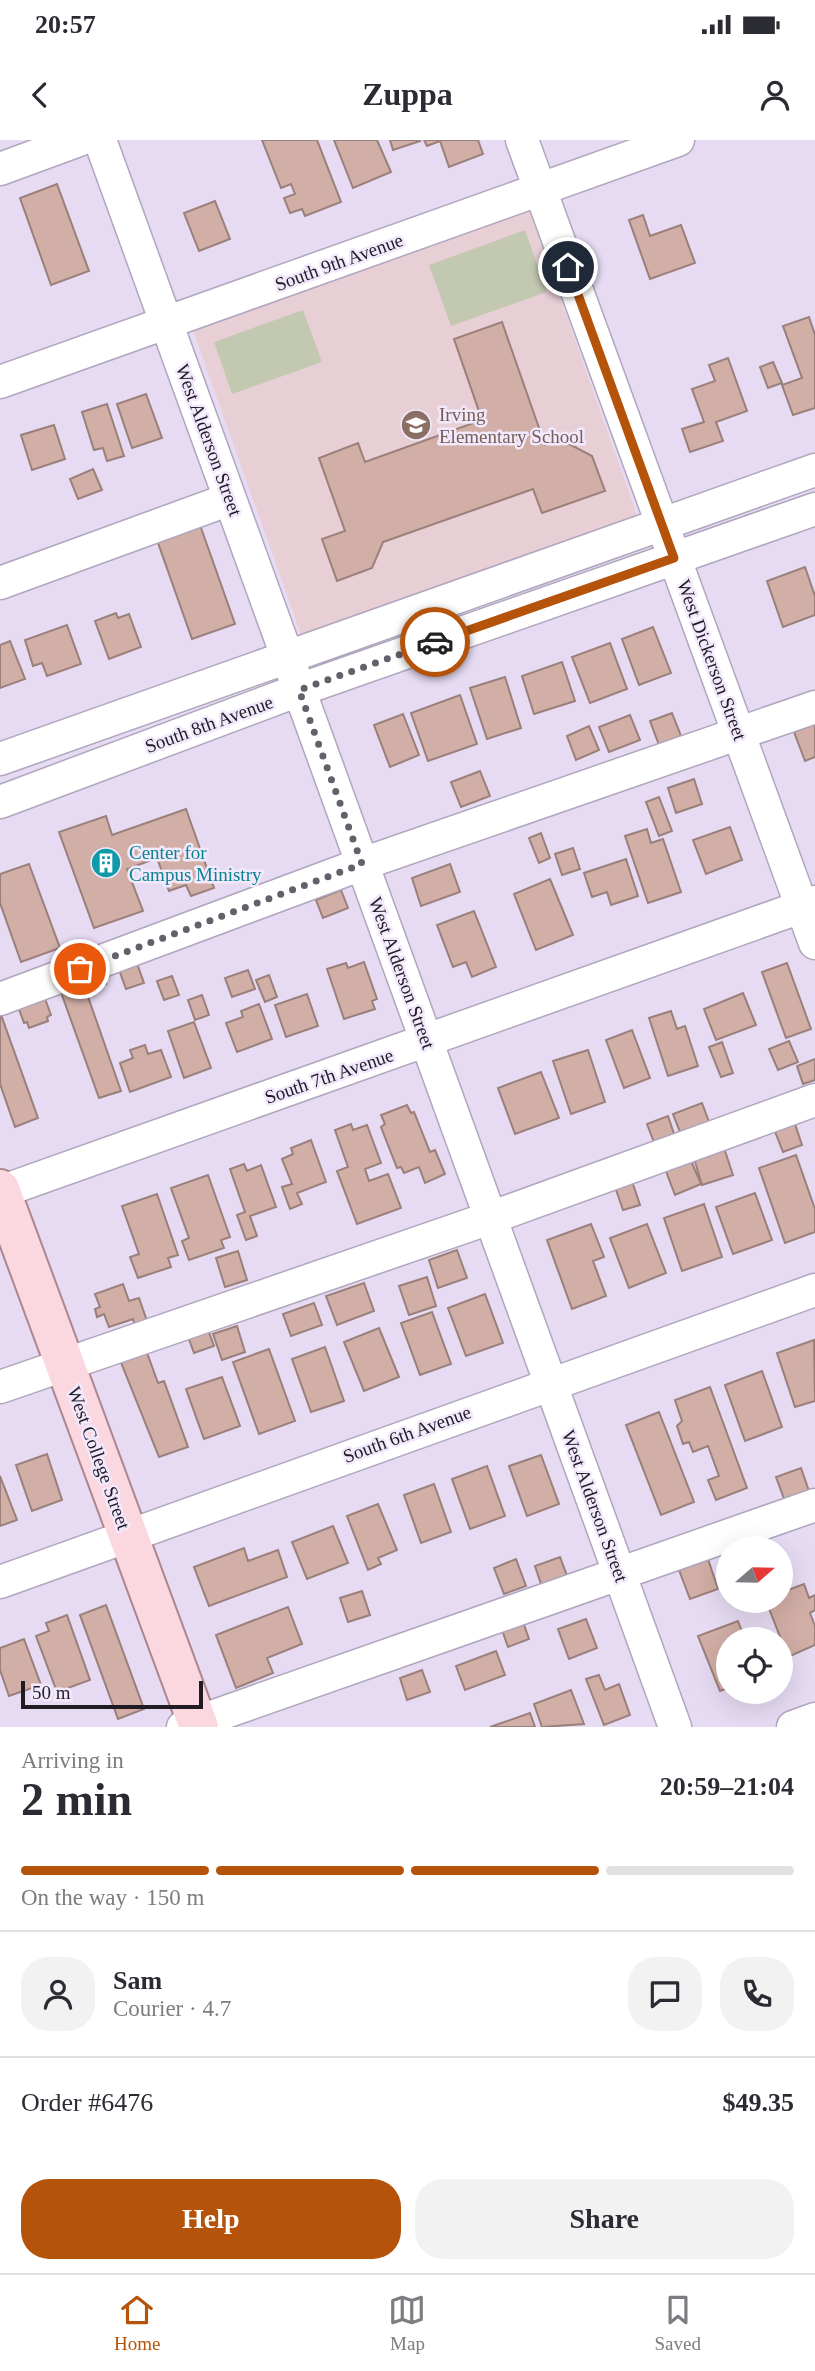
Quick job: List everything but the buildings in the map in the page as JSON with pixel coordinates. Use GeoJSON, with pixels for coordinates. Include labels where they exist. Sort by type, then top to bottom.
{"type":"FeatureCollection","features":[{"type":"Feature","properties":{"kind":"main road","name":"West College Street"},"geometry":{"type":"LineString","coordinates":[[0,1191],[127,1534],[193,1725]]}},
{"type":"Feature","properties":{"kind":"street"},"geometry":{"type":"LineString","coordinates":[[0,169],[79,140]]}},
{"type":"Feature","properties":{"kind":"street","name":"West Alderson Street"},"geometry":{"type":"LineString","coordinates":[[100,140],[675,1727]]}},
{"type":"Feature","properties":{"kind":"street","name":"West Dickerson Street"},"geometry":{"type":"LineString","coordinates":[[522,140],[739,734],[808,904],[815,943]]}},
{"type":"Feature","properties":{"kind":"street","name":"South 9th Avenue"},"geometry":{"type":"LineString","coordinates":[[0,382],[678,140]]}},
{"type":"Feature","properties":{"kind":"street","name":"South 8th Avenue"},"geometry":{"type":"LineString","coordinates":[[0,759],[815,470]]}},
{"type":"Feature","properties":{"kind":"street"},"geometry":{"type":"LineString","coordinates":[[0,583],[230,499]]}},
{"type":"Feature","properties":{"kind":"street","name":"South 8th Avenue"},"geometry":{"type":"LineString","coordinates":[[0,802],[299,690],[815,509]]}},
{"type":"Feature","properties":{"kind":"street"},"geometry":{"type":"LineString","coordinates":[[0,999],[362,864],[815,707]]}},
{"type":"Feature","properties":{"kind":"street","name":"South 7th Avenue"},"geometry":{"type":"LineString","coordinates":[[0,1191],[808,904]]}},
{"type":"Feature","properties":{"kind":"street"},"geometry":{"type":"LineString","coordinates":[[0,1387],[490,1218],[815,1100]]}},
{"type":"Feature","properties":{"kind":"street","name":"South 6th Avenue"},"geometry":{"type":"LineString","coordinates":[[0,1582],[127,1534],[815,1290]]}},
{"type":"Feature","properties":{"kind":"street"},"geometry":{"type":"LineString","coordinates":[[193,1725],[815,1505]]}},
{"type":"Feature","properties":{"kind":"street"},"geometry":{"type":"LineString","coordinates":[[793,1727],[815,1719]]}},
{"type":"Feature","properties":{"kind":"shaded area","name":"Irving Elementary School"},"geometry":{"type":"Polygon","coordinates":[[[529,209],[639,521],[303,640],[192,328],[529,209]]]}},
{"type":"Feature","properties":{"kind":"green space"},"geometry":{"type":"Polygon","coordinates":[[[525,230],[547,292],[451,326],[429,265],[525,230]]]}},
{"type":"Feature","properties":{"kind":"green space"},"geometry":{"type":"Polygon","coordinates":[[[303,310],[322,362],[232,394],[214,342],[303,310]]]}},
{"type":"Feature","properties":{"kind":"way so far"},"geometry":{"type":"LineString","coordinates":[[80,969],[362,864],[299,690],[435,642]]}},
{"type":"Feature","properties":{"kind":"place","name":"Irving Elementary School"},"geometry":{"type":"Point","coordinates":[416,425]}},
{"type":"Feature","properties":{"kind":"place","name":"Center for Campus Ministry"},"geometry":{"type":"Point","coordinates":[106,863]}},
{"type":"Feature","properties":{"kind":"route"},"geometry":{"type":"LineString","coordinates":[[435,642],[674,558],[568,267]]}}]}
